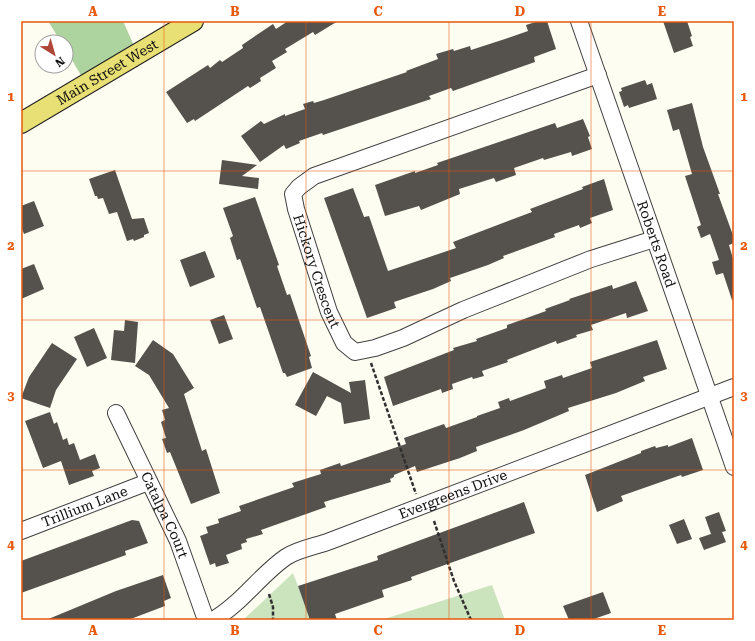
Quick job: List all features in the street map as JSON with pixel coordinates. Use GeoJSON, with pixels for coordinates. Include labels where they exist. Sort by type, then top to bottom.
{"type":"FeatureCollection","features":[{"type":"Feature","properties":{"kind":"main road","name":"Main Street West"},"geometry":{"type":"LineString","coordinates":[[21,123],[193,21]]}},
{"type":"Feature","properties":{"kind":"street","name":"Roberts Road"},"geometry":{"type":"LineString","coordinates":[[579,21],[734,466]]}},
{"type":"Feature","properties":{"kind":"street","name":"Hickory Crescent"},"geometry":{"type":"LineString","coordinates":[[598,75],[314,176],[299,187],[293,194],[296,209],[329,312],[344,343],[355,352],[375,348],[403,338],[463,310],[591,259],[654,239]]}},
{"type":"Feature","properties":{"kind":"street","name":"Evergreens Drive"},"geometry":{"type":"LineString","coordinates":[[213,620],[226,612],[263,576],[287,556],[337,539],[734,387]]}},
{"type":"Feature","properties":{"kind":"street","name":"Catalpa Court"},"geometry":{"type":"LineString","coordinates":[[116,413],[148,482],[178,541],[206,620]]}},
{"type":"Feature","properties":{"kind":"street","name":"Trillium Lane"},"geometry":{"type":"LineString","coordinates":[[21,532],[148,482]]}},
{"type":"Feature","properties":{"kind":"path"},"geometry":{"type":"LineString","coordinates":[[369,359],[417,498]]}},
{"type":"Feature","properties":{"kind":"path"},"geometry":{"type":"LineString","coordinates":[[434,521],[454,581],[471,620]]}},
{"type":"Feature","properties":{"kind":"path"},"geometry":{"type":"LineString","coordinates":[[269,594],[273,607],[273,620]]}},
{"type":"Feature","properties":{"kind":"green space"},"geometry":{"type":"Polygon","coordinates":[[[48,21],[123,21],[135,48],[82,77],[74,64],[74,34],[56,34],[48,21]]]}},
{"type":"Feature","properties":{"kind":"green space"},"geometry":{"type":"Polygon","coordinates":[[[293,573],[311,620],[243,620],[293,573]]]}},
{"type":"Feature","properties":{"kind":"green space"},"geometry":{"type":"Polygon","coordinates":[[[492,585],[505,620],[381,620],[492,585]]]}},
{"type":"Feature","properties":{"kind":"building"},"geometry":{"type":"Polygon","coordinates":[[[288,21],[338,21],[315,35],[313,32],[285,49],[287,52],[272,61],[276,68],[260,78],[261,81],[250,88],[248,86],[195,121],[194,119],[187,123],[166,92],[208,65],[210,68],[220,60],[222,62],[243,48],[242,45],[273,24],[276,29],[288,21]]]}},
{"type":"Feature","properties":{"kind":"building"},"geometry":{"type":"Polygon","coordinates":[[[539,21],[547,21],[556,49],[534,57],[535,62],[453,91],[451,88],[429,96],[431,99],[323,135],[322,133],[299,141],[300,143],[286,149],[284,145],[260,162],[241,136],[261,121],[264,124],[285,114],[285,116],[305,109],[303,104],[324,100],[407,72],[406,71],[438,59],[436,54],[453,49],[454,51],[470,46],[471,50],[528,31],[526,25],[539,21]]]}},
{"type":"Feature","properties":{"kind":"building"},"geometry":{"type":"Polygon","coordinates":[[[663,21],[687,21],[692,36],[690,37],[693,46],[674,53],[663,21]]]}},
{"type":"Feature","properties":{"kind":"building"},"geometry":{"type":"Polygon","coordinates":[[[645,80],[647,85],[652,83],[657,99],[629,108],[628,105],[624,107],[619,92],[622,91],[621,88],[645,80]]]}},
{"type":"Feature","properties":{"kind":"building"},"geometry":{"type":"Polygon","coordinates":[[[692,103],[703,147],[734,238],[734,243],[729,245],[734,262],[734,300],[732,300],[723,273],[716,275],[712,262],[719,260],[710,234],[701,238],[697,227],[701,225],[685,176],[692,174],[679,129],[673,131],[667,110],[692,103]]]}},
{"type":"Feature","properties":{"kind":"building"},"geometry":{"type":"Polygon","coordinates":[[[583,119],[590,136],[588,137],[592,149],[572,156],[571,152],[544,160],[543,158],[514,168],[516,175],[496,182],[494,178],[459,189],[460,194],[421,210],[419,206],[385,216],[375,185],[415,171],[415,173],[438,165],[437,163],[555,123],[557,128],[583,119]]]}},
{"type":"Feature","properties":{"kind":"building"},"geometry":{"type":"Polygon","coordinates":[[[222,160],[257,165],[242,176],[259,178],[258,189],[219,184],[222,160]]]}},
{"type":"Feature","properties":{"kind":"building"},"geometry":{"type":"Polygon","coordinates":[[[115,170],[132,219],[144,218],[149,233],[134,241],[133,239],[127,241],[117,212],[109,214],[103,198],[98,199],[97,196],[95,196],[89,179],[115,170]]]}},
{"type":"Feature","properties":{"kind":"building"},"geometry":{"type":"Polygon","coordinates":[[[604,179],[613,210],[590,218],[592,223],[580,228],[579,225],[554,234],[555,237],[503,256],[504,258],[488,265],[450,278],[451,281],[433,289],[394,302],[396,308],[367,318],[324,198],[353,188],[364,217],[369,216],[388,271],[456,248],[453,242],[532,212],[530,209],[583,189],[582,187],[604,179]]]}},
{"type":"Feature","properties":{"kind":"building"},"geometry":{"type":"Polygon","coordinates":[[[255,197],[279,265],[277,266],[287,295],[290,294],[311,356],[309,357],[312,368],[287,377],[285,373],[283,373],[260,307],[257,308],[240,259],[237,260],[230,238],[233,236],[223,208],[255,197]]]}},
{"type":"Feature","properties":{"kind":"building"},"geometry":{"type":"Polygon","coordinates":[[[34,201],[44,226],[24,234],[21,226],[21,206],[34,201]]]}},
{"type":"Feature","properties":{"kind":"building"},"geometry":{"type":"Polygon","coordinates":[[[205,251],[215,277],[190,287],[180,260],[205,251]]]}},
{"type":"Feature","properties":{"kind":"building"},"geometry":{"type":"Polygon","coordinates":[[[34,264],[44,289],[21,299],[21,269],[34,264]]]}},
{"type":"Feature","properties":{"kind":"building"},"geometry":{"type":"Polygon","coordinates":[[[636,281],[648,311],[627,318],[626,313],[591,325],[593,330],[576,335],[577,337],[557,344],[556,341],[507,360],[508,362],[482,371],[484,376],[473,379],[472,377],[452,384],[453,389],[442,393],[441,389],[393,406],[384,377],[454,350],[453,348],[477,341],[476,339],[507,328],[507,325],[546,311],[545,309],[570,300],[569,299],[612,285],[613,289],[636,281]]]}},
{"type":"Feature","properties":{"kind":"building"},"geometry":{"type":"Polygon","coordinates":[[[224,315],[233,339],[219,344],[210,320],[224,315]]]}},
{"type":"Feature","properties":{"kind":"building"},"geometry":{"type":"Polygon","coordinates":[[[125,320],[138,322],[135,363],[111,360],[114,330],[124,331],[125,320]]]}},
{"type":"Feature","properties":{"kind":"building"},"geometry":{"type":"Polygon","coordinates":[[[94,328],[107,358],[87,367],[74,337],[94,328]]]}},
{"type":"Feature","properties":{"kind":"building"},"geometry":{"type":"Polygon","coordinates":[[[153,340],[173,354],[194,388],[184,394],[202,451],[206,449],[220,493],[191,504],[170,452],[167,453],[162,439],[166,438],[161,422],[165,420],[162,410],[169,408],[149,375],[135,366],[153,340]]]}},
{"type":"Feature","properties":{"kind":"building"},"geometry":{"type":"Polygon","coordinates":[[[657,340],[667,369],[643,377],[645,381],[616,393],[568,408],[569,411],[524,430],[476,447],[477,451],[460,458],[417,472],[415,466],[394,475],[394,477],[390,479],[391,482],[324,502],[326,507],[261,530],[263,534],[246,539],[247,542],[241,544],[242,549],[226,555],[229,563],[216,567],[215,563],[210,565],[200,536],[208,533],[206,527],[219,523],[218,519],[241,511],[239,506],[294,487],[292,483],[321,474],[320,470],[340,463],[341,466],[406,444],[404,438],[444,424],[446,428],[500,408],[498,402],[509,398],[510,401],[546,388],[544,381],[562,375],[563,378],[592,368],[590,362],[657,340]]]}},
{"type":"Feature","properties":{"kind":"building"},"geometry":{"type":"Polygon","coordinates":[[[52,343],[77,359],[56,390],[50,408],[21,398],[29,377],[52,343]]]}},
{"type":"Feature","properties":{"kind":"building"},"geometry":{"type":"Polygon","coordinates":[[[313,372],[351,393],[349,382],[365,380],[370,419],[344,424],[341,403],[327,396],[316,416],[295,405],[313,372]]]}},
{"type":"Feature","properties":{"kind":"building"},"geometry":{"type":"Polygon","coordinates":[[[50,412],[54,424],[57,422],[63,440],[67,438],[69,445],[74,443],[80,460],[95,454],[100,468],[92,471],[94,476],[69,485],[61,461],[43,468],[25,421],[50,412]]]}},
{"type":"Feature","properties":{"kind":"building"},"geometry":{"type":"Polygon","coordinates":[[[692,438],[703,470],[682,477],[681,475],[621,496],[623,501],[597,512],[585,475],[655,446],[656,448],[668,445],[668,447],[692,438]]]}},
{"type":"Feature","properties":{"kind":"building"},"geometry":{"type":"Polygon","coordinates":[[[524,502],[535,533],[411,577],[412,580],[382,590],[384,597],[335,614],[337,620],[310,620],[298,586],[378,560],[377,556],[524,502]]]}},
{"type":"Feature","properties":{"kind":"building"},"geometry":{"type":"Polygon","coordinates":[[[719,512],[726,531],[722,532],[726,542],[704,550],[699,538],[711,534],[705,517],[719,512]]]}},
{"type":"Feature","properties":{"kind":"building"},"geometry":{"type":"Polygon","coordinates":[[[684,519],[692,539],[677,544],[669,525],[684,519]]]}},
{"type":"Feature","properties":{"kind":"building"},"geometry":{"type":"Polygon","coordinates":[[[132,520],[139,521],[148,543],[125,551],[126,555],[21,593],[21,561],[132,520]]]}},
{"type":"Feature","properties":{"kind":"building"},"geometry":{"type":"Polygon","coordinates":[[[163,575],[171,598],[164,601],[165,606],[128,620],[46,620],[116,591],[163,575]]]}},
{"type":"Feature","properties":{"kind":"building"},"geometry":{"type":"Polygon","coordinates":[[[603,592],[611,613],[591,620],[569,620],[563,606],[603,592]]]}}]}
